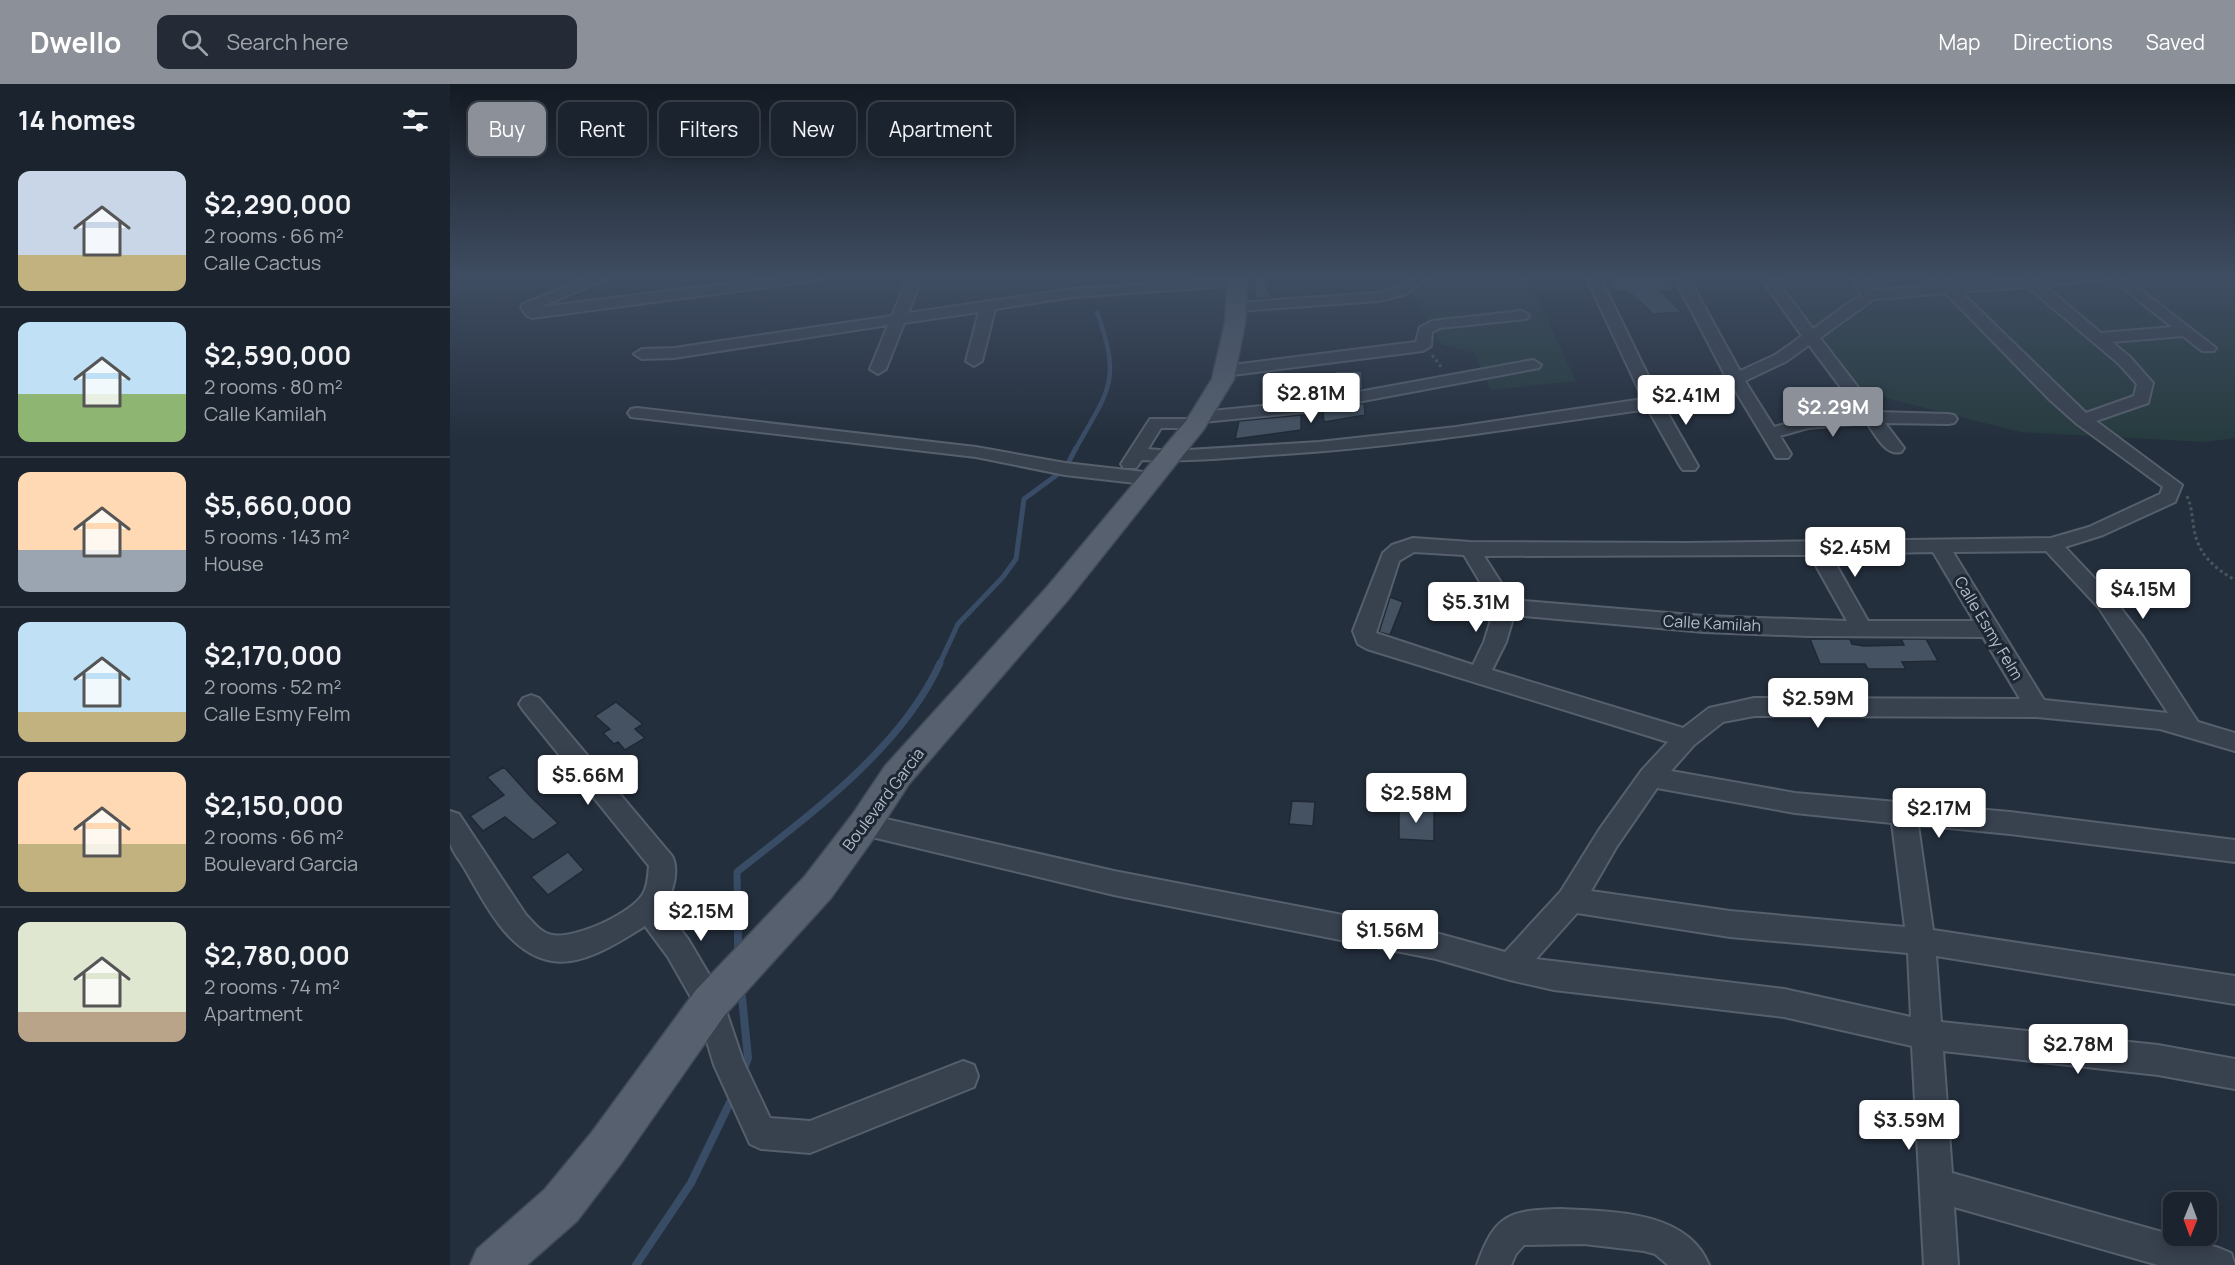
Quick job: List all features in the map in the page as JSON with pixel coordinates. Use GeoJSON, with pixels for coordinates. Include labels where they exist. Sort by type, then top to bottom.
{"type":"FeatureCollection","features":[{"type":"Feature","properties":{"kind":"main road","name":"Boulevard Garcia"},"geometry":{"type":"LineString","coordinates":[[493,1265],[561,1205],[607,1147],[710,1003],[818,887],[864,825],[897,775],[1057,594],[1146,466],[1199,421],[1225,371],[1233,332]]}},
{"type":"Feature","properties":{"kind":"street"},"geometry":{"type":"LineString","coordinates":[[642,354],[674,353],[817,332]]}},
{"type":"Feature","properties":{"kind":"street"},"geometry":{"type":"LineString","coordinates":[[878,369],[893,332]]}},
{"type":"Feature","properties":{"kind":"street"},"geometry":{"type":"LineString","coordinates":[[974,361],[981,332]]}},
{"type":"Feature","properties":{"kind":"street"},"geometry":{"type":"LineString","coordinates":[[1225,371],[1424,346],[1425,332]]}},
{"type":"Feature","properties":{"kind":"street"},"geometry":{"type":"LineString","coordinates":[[1617,332],[1652,403],[1689,466]]}},
{"type":"Feature","properties":{"kind":"street"},"geometry":{"type":"LineString","coordinates":[[1711,332],[1736,379],[1782,454]]}},
{"type":"Feature","properties":{"kind":"street"},"geometry":{"type":"LineString","coordinates":[[1808,332],[1895,448]]}},
{"type":"Feature","properties":{"kind":"street"},"geometry":{"type":"LineString","coordinates":[[637,413],[975,452],[1065,469],[1146,466],[1456,432],[1652,403],[1736,379],[1781,358],[1817,332]]}},
{"type":"Feature","properties":{"kind":"street"},"geometry":{"type":"LineString","coordinates":[[1686,738],[1375,643],[1366,638],[1364,631],[1390,558],[1399,550],[1413,545],[1470,549],[1940,548],[2052,544],[2096,531],[2168,498],[2173,485],[2083,420],[1993,332]]}},
{"type":"Feature","properties":{"kind":"street"},"geometry":{"type":"LineString","coordinates":[[2083,420],[2142,399],[2145,383],[2124,360],[2091,332]]}},
{"type":"Feature","properties":{"kind":"street"},"geometry":{"type":"LineString","coordinates":[[2098,338],[2171,332]]}},
{"type":"Feature","properties":{"kind":"street"},"geometry":{"type":"LineString","coordinates":[[2187,332],[2208,348]]}},
{"type":"Feature","properties":{"kind":"street"},"geometry":{"type":"LineString","coordinates":[[1199,421],[1304,407],[1533,365]]}},
{"type":"Feature","properties":{"kind":"street"},"geometry":{"type":"LineString","coordinates":[[1770,433],[1807,423],[1872,417],[1948,420]]}},
{"type":"Feature","properties":{"kind":"street"},"geometry":{"type":"LineString","coordinates":[[2052,544],[2106,603],[2135,643],[2191,730]]}},
{"type":"Feature","properties":{"kind":"street"},"geometry":{"type":"LineString","coordinates":[[1816,548],[1862,627]]}},
{"type":"Feature","properties":{"kind":"street","name":"Calle Esmy Felm"},"geometry":{"type":"LineString","coordinates":[[1940,548],[2037,708]]}},
{"type":"Feature","properties":{"kind":"street"},"geometry":{"type":"LineString","coordinates":[[1470,549],[1506,607],[1495,642],[1480,674]]}},
{"type":"Feature","properties":{"kind":"street","name":"Calle Kamilah"},"geometry":{"type":"LineString","coordinates":[[1506,607],[1704,624],[1809,628],[1990,629]]}},
{"type":"Feature","properties":{"kind":"street"},"geometry":{"type":"LineString","coordinates":[[450,822],[517,927],[542,945],[559,948],[581,945],[606,935],[649,910],[660,890],[663,864],[531,704]]}},
{"type":"Feature","properties":{"kind":"street"},"geometry":{"type":"LineString","coordinates":[[1510,967],[1571,900],[1608,838],[1651,777],[1686,738],[1717,714],[1754,706],[2037,708],[2160,720],[2235,742]]}},
{"type":"Feature","properties":{"kind":"street"},"geometry":{"type":"LineString","coordinates":[[1651,777],[1795,803],[2010,823],[2235,851]]}},
{"type":"Feature","properties":{"kind":"street"},"geometry":{"type":"LineString","coordinates":[[1904,814],[1921,941],[1941,1265]]}},
{"type":"Feature","properties":{"kind":"street"},"geometry":{"type":"LineString","coordinates":[[864,825],[1114,883],[1436,946],[1510,967],[1554,976],[1784,1003],[1928,1035],[2158,1060],[2235,1074]]}},
{"type":"Feature","properties":{"kind":"street"},"geometry":{"type":"LineString","coordinates":[[1571,900],[1730,924],[1921,941],[2235,990]]}},
{"type":"Feature","properties":{"kind":"street"},"geometry":{"type":"LineString","coordinates":[[649,910],[678,948],[710,1003],[729,1065],[761,1133],[810,1137],[963,1076]]}},
{"type":"Feature","properties":{"kind":"street"},"geometry":{"type":"LineString","coordinates":[[1936,1185],[2219,1265]]}},
{"type":"Feature","properties":{"kind":"street"},"geometry":{"type":"LineString","coordinates":[[1494,1265],[1502,1242],[1517,1230],[1577,1225],[1655,1237],[1675,1246],[1692,1265]]}},
{"type":"Feature","properties":{"kind":"path"},"geometry":{"type":"LineString","coordinates":[[1424,346],[1442,368],[1436,383]]}},
{"type":"Feature","properties":{"kind":"path"},"geometry":{"type":"LineString","coordinates":[[2173,485],[2186,494],[2193,506],[2193,524],[2199,549],[2207,561],[2235,580]]}},
{"type":"Feature","properties":{"kind":"green space"},"geometry":{"type":"Polygon","coordinates":[[[1434,332],[1553,332],[1576,381],[1491,390],[1474,353],[1441,344],[1434,332]]]}},
{"type":"Feature","properties":{"kind":"green space"},"geometry":{"type":"Polygon","coordinates":[[[1805,332],[2235,332],[2235,438],[2206,442],[2020,432],[1854,390],[1827,362],[1805,332]]]}},
{"type":"Feature","properties":{"kind":"building"},"geometry":{"type":"Polygon","coordinates":[[[1335,371],[1362,371],[1363,389],[1323,396],[1323,374],[1335,373],[1335,371]]]}},
{"type":"Feature","properties":{"kind":"building"},"geometry":{"type":"Polygon","coordinates":[[[1364,403],[1365,415],[1324,422],[1323,411],[1364,403]]]}},
{"type":"Feature","properties":{"kind":"building"},"geometry":{"type":"Polygon","coordinates":[[[1301,415],[1301,430],[1235,439],[1239,421],[1301,415]]]}},
{"type":"Feature","properties":{"kind":"building"},"geometry":{"type":"Polygon","coordinates":[[[1390,597],[1403,602],[1390,635],[1379,632],[1390,597]]]}},
{"type":"Feature","properties":{"kind":"building"},"geometry":{"type":"Polygon","coordinates":[[[1810,639],[1850,639],[1852,644],[1864,646],[1904,645],[1901,639],[1926,639],[1938,661],[1902,662],[1906,669],[1868,669],[1865,664],[1820,664],[1810,639]]]}},
{"type":"Feature","properties":{"kind":"building"},"geometry":{"type":"Polygon","coordinates":[[[616,702],[643,724],[635,729],[645,738],[625,750],[618,742],[614,744],[603,733],[610,729],[595,716],[616,702]]]}},
{"type":"Feature","properties":{"kind":"building"},"geometry":{"type":"Polygon","coordinates":[[[504,767],[558,823],[533,840],[505,817],[483,831],[470,816],[504,795],[487,777],[504,767]]]}},
{"type":"Feature","properties":{"kind":"building"},"geometry":{"type":"Polygon","coordinates":[[[1292,801],[1315,802],[1313,826],[1289,824],[1292,801]]]}},
{"type":"Feature","properties":{"kind":"building"},"geometry":{"type":"Polygon","coordinates":[[[1399,808],[1434,810],[1434,841],[1399,839],[1399,808]]]}},
{"type":"Feature","properties":{"kind":"building"},"geometry":{"type":"Polygon","coordinates":[[[568,852],[584,870],[548,895],[531,877],[568,852]]]}},
{"type":"Feature","properties":{"kind":"waterway"},"geometry":{"type":"LineString","coordinates":[[1075,450],[1096,413],[1108,384],[1109,355],[1104,332]]}},
{"type":"Feature","properties":{"kind":"waterway"},"geometry":{"type":"LineString","coordinates":[[940,664],[958,624],[1003,577],[1016,559],[1024,499],[1065,469],[1076,448]]}},
{"type":"Feature","properties":{"kind":"waterway"},"geometry":{"type":"LineString","coordinates":[[738,932],[737,872],[823,803],[878,752],[923,694],[940,664]]}},
{"type":"Feature","properties":{"kind":"waterway"},"geometry":{"type":"LineString","coordinates":[[738,932],[738,952]]}},
{"type":"Feature","properties":{"kind":"waterway"},"geometry":{"type":"LineString","coordinates":[[742,997],[748,1058],[743,1071]]}},
{"type":"Feature","properties":{"kind":"waterway"},"geometry":{"type":"LineString","coordinates":[[636,1265],[691,1183],[734,1094]]}}]}
